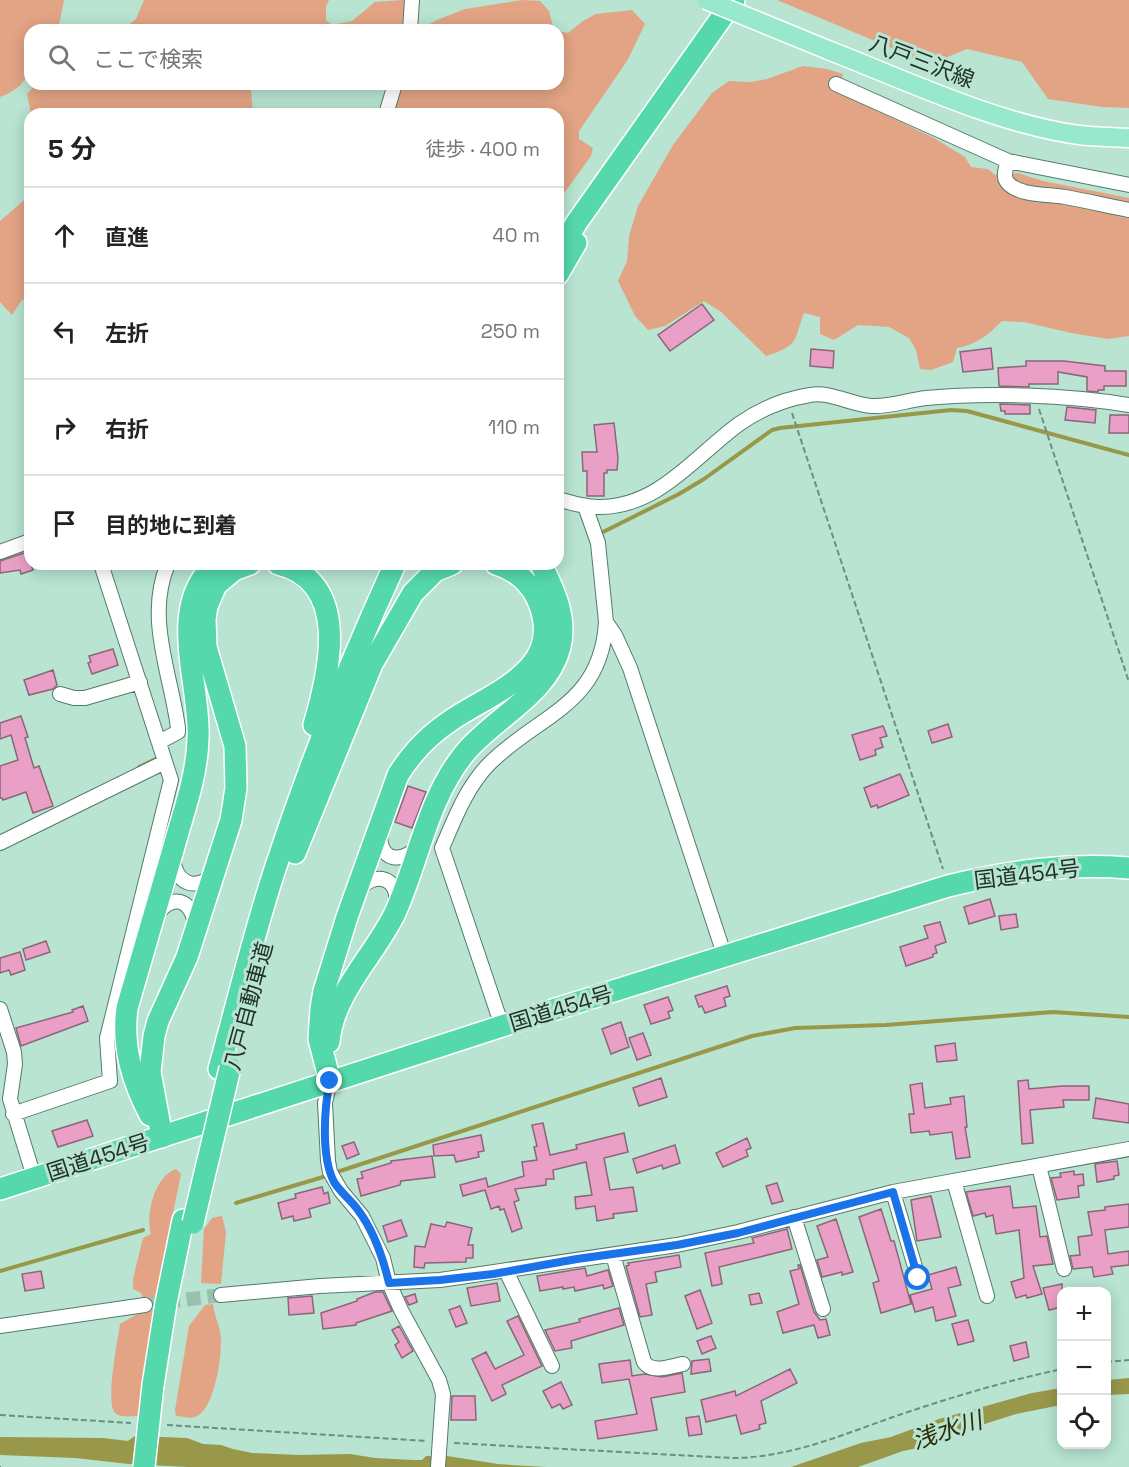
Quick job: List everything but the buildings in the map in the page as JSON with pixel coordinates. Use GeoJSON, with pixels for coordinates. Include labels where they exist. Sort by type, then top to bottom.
{"type":"FeatureCollection","features":[{"type":"Feature","properties":{"kind":"highway"},"geometry":{"type":"LineString","coordinates":[[565,251],[647,124],[734,0]]}},
{"type":"Feature","properties":{"kind":"highway"},"geometry":{"type":"LineString","coordinates":[[162,1137],[138,1090],[132,1072],[125,1025],[127,1008],[191,787],[197,755],[198,722],[189,647],[189,619],[195,591],[209,570]]}},
{"type":"Feature","properties":{"kind":"highway"},"geometry":{"type":"LineString","coordinates":[[162,1137],[151,1079],[150,1055],[158,1021],[187,957],[231,820],[237,773],[232,734],[206,647],[205,619],[207,606],[216,585],[234,570]]}},
{"type":"Feature","properties":{"kind":"highway"},"geometry":{"type":"LineString","coordinates":[[276,867],[294,791],[324,691],[330,651],[328,619],[319,594],[303,575],[292,570]]}},
{"type":"Feature","properties":{"kind":"highway","name":"八戸自動車道"},"geometry":{"type":"LineString","coordinates":[[155,1467],[166,1304],[276,867],[323,734],[392,570]]}},
{"type":"Feature","properties":{"kind":"highway","name":"八戸自動車道"},"geometry":{"type":"LineString","coordinates":[[225,1068],[279,892],[332,741],[379,623],[403,570]]}},
{"type":"Feature","properties":{"kind":"highway"},"geometry":{"type":"LineString","coordinates":[[279,892],[372,664],[413,593],[439,570]]}},
{"type":"Feature","properties":{"kind":"highway"},"geometry":{"type":"LineString","coordinates":[[330,1081],[319,1039],[321,1009],[331,966],[398,775],[422,743],[453,719],[514,683],[531,667],[542,647],[544,622],[538,599],[524,580],[510,570]]}},
{"type":"Feature","properties":{"kind":"highway"},"geometry":{"type":"LineString","coordinates":[[330,1081],[329,1039],[334,1017],[395,912],[441,791],[460,760],[474,743],[534,688],[556,657],[561,632],[559,606],[544,570]]}},
{"type":"Feature","properties":{"kind":"highway","name":"国道454号"},"geometry":{"type":"LineString","coordinates":[[0,1189],[502,1026],[948,886],[996,874],[1047,867],[1129,868]]}},
{"type":"Feature","properties":{"kind":"highway","name":"八戸自動車道"},"geometry":{"type":"LineString","coordinates":[[144,1467],[159,1386]]}},
{"type":"Feature","properties":{"kind":"main road","name":"八戸三沢線"},"geometry":{"type":"LineString","coordinates":[[706,0],[983,111],[1038,127],[1079,135],[1129,138]]}},
{"type":"Feature","properties":{"kind":"street"},"geometry":{"type":"LineString","coordinates":[[410,24],[412,0]]}},
{"type":"Feature","properties":{"kind":"street"},"geometry":{"type":"LineString","coordinates":[[836,84],[1008,161],[1129,185]]}},
{"type":"Feature","properties":{"kind":"street"},"geometry":{"type":"LineString","coordinates":[[388,108],[393,90]]}},
{"type":"Feature","properties":{"kind":"street"},"geometry":{"type":"LineString","coordinates":[[1008,161],[1005,178],[1008,184],[1016,188],[1033,194],[1063,196],[1129,210]]}},
{"type":"Feature","properties":{"kind":"street"},"geometry":{"type":"LineString","coordinates":[[564,501],[599,508],[635,500],[662,489],[739,424],[756,413],[812,394],[871,406],[925,398],[1035,397],[1086,399],[1129,405]]}},
{"type":"Feature","properties":{"kind":"street"},"geometry":{"type":"LineString","coordinates":[[502,1026],[442,848],[458,809],[475,781],[489,764],[558,712],[586,684],[601,654],[605,641],[606,622],[598,543],[585,506]]}},
{"type":"Feature","properties":{"kind":"street"},"geometry":{"type":"LineString","coordinates":[[0,552],[24,543]]}},
{"type":"Feature","properties":{"kind":"street"},"geometry":{"type":"LineString","coordinates":[[13,1114],[110,1081],[107,1038],[171,780],[103,570]]}},
{"type":"Feature","properties":{"kind":"street"},"geometry":{"type":"LineString","coordinates":[[159,742],[177,732],[178,728],[162,648],[158,607],[160,586],[166,570]]}},
{"type":"Feature","properties":{"kind":"street"},"geometry":{"type":"LineString","coordinates":[[606,622],[615,635],[630,668],[724,957]]}},
{"type":"Feature","properties":{"kind":"street"},"geometry":{"type":"LineString","coordinates":[[60,694],[85,698],[140,682]]}},
{"type":"Feature","properties":{"kind":"street"},"geometry":{"type":"LineString","coordinates":[[0,843],[165,762]]}},
{"type":"Feature","properties":{"kind":"street"},"geometry":{"type":"LineString","coordinates":[[380,822],[380,843],[387,855],[394,858],[403,857],[419,846]]}},
{"type":"Feature","properties":{"kind":"street"},"geometry":{"type":"LineString","coordinates":[[172,852],[176,874],[187,883],[208,879],[215,871]]}},
{"type":"Feature","properties":{"kind":"street"},"geometry":{"type":"LineString","coordinates":[[355,895],[370,879],[386,880],[392,885],[397,899],[395,912]]}},
{"type":"Feature","properties":{"kind":"street"},"geometry":{"type":"LineString","coordinates":[[151,927],[159,912],[167,905],[181,902],[192,909],[195,933]]}},
{"type":"Feature","properties":{"kind":"street"},"geometry":{"type":"LineString","coordinates":[[0,1009],[14,1052],[15,1064],[10,1099],[13,1114],[34,1177]]}},
{"type":"Feature","properties":{"kind":"street"},"geometry":{"type":"LineString","coordinates":[[330,1081],[325,1103],[330,1172],[340,1191],[362,1216],[383,1258],[389,1283],[401,1310],[441,1387],[443,1394],[438,1467]]}},
{"type":"Feature","properties":{"kind":"street"},"geometry":{"type":"LineString","coordinates":[[221,1295],[265,1290],[440,1280],[677,1245],[738,1233],[893,1192],[1129,1149]]}},
{"type":"Feature","properties":{"kind":"street"},"geometry":{"type":"LineString","coordinates":[[1039,1166],[1064,1269]]}},
{"type":"Feature","properties":{"kind":"street"},"geometry":{"type":"LineString","coordinates":[[954,1181],[987,1296]]}},
{"type":"Feature","properties":{"kind":"street"},"geometry":{"type":"LineString","coordinates":[[893,1192],[918,1278]]}},
{"type":"Feature","properties":{"kind":"street"},"geometry":{"type":"LineString","coordinates":[[794,1217],[823,1309]]}},
{"type":"Feature","properties":{"kind":"street"},"geometry":{"type":"LineString","coordinates":[[613,1255],[647,1367],[652,1369],[683,1364]]}},
{"type":"Feature","properties":{"kind":"street"},"geometry":{"type":"LineString","coordinates":[[506,1271],[552,1366]]}},
{"type":"Feature","properties":{"kind":"street"},"geometry":{"type":"LineString","coordinates":[[0,1326],[144,1305]]}},
{"type":"Feature","properties":{"kind":"path"},"geometry":{"type":"LineString","coordinates":[[1035,397],[1129,682]]}},
{"type":"Feature","properties":{"kind":"path"},"geometry":{"type":"LineString","coordinates":[[786,401],[793,415],[948,886]]}},
{"type":"Feature","properties":{"kind":"path"},"geometry":{"type":"LineString","coordinates":[[1111,1362],[1129,1360]]}},
{"type":"Feature","properties":{"kind":"path"},"geometry":{"type":"LineString","coordinates":[[161,1425],[439,1445],[755,1458],[802,1449],[923,1407],[1018,1378],[1057,1370]]}},
{"type":"Feature","properties":{"kind":"path"},"geometry":{"type":"LineString","coordinates":[[0,1415],[139,1423]]}},
{"type":"Feature","properties":{"kind":"shaded area"},"geometry":{"type":"Polygon","coordinates":[[[0,0],[64,0],[59,24],[24,24],[24,79],[12,91],[0,97],[0,0]]]}},
{"type":"Feature","properties":{"kind":"shaded area"},"geometry":{"type":"Polygon","coordinates":[[[144,0],[329,0],[326,6],[326,20],[331,24],[130,24],[136,19],[144,0]]]}},
{"type":"Feature","properties":{"kind":"shaded area"},"geometry":{"type":"Polygon","coordinates":[[[403,0],[406,2],[404,24],[337,24],[352,21],[375,2],[403,0]]]}},
{"type":"Feature","properties":{"kind":"shaded area"},"geometry":{"type":"Polygon","coordinates":[[[522,0],[540,1],[549,11],[552,24],[430,24],[465,9],[522,0]]]}},
{"type":"Feature","properties":{"kind":"shaded area"},"geometry":{"type":"Polygon","coordinates":[[[777,0],[1129,0],[1129,108],[1102,107],[1048,99],[1022,62],[967,49],[930,64],[777,0]]]}},
{"type":"Feature","properties":{"kind":"shaded area"},"geometry":{"type":"Polygon","coordinates":[[[632,10],[645,24],[627,61],[579,131],[579,139],[593,148],[591,156],[565,192],[564,108],[395,108],[400,90],[564,90],[564,32],[568,33],[596,14],[632,10]]]}},
{"type":"Feature","properties":{"kind":"shaded area"},"geometry":{"type":"Polygon","coordinates":[[[803,66],[843,74],[838,92],[934,138],[965,157],[971,167],[988,169],[995,175],[1018,173],[1043,181],[1129,198],[1129,336],[1108,339],[1024,322],[1002,321],[981,339],[957,348],[953,362],[931,370],[920,369],[916,350],[909,338],[889,327],[858,325],[834,340],[820,334],[820,317],[804,313],[793,342],[784,349],[766,356],[720,311],[704,301],[665,326],[648,330],[635,316],[618,281],[627,261],[629,236],[638,206],[673,145],[712,93],[729,81],[751,82],[767,79],[803,66]]]}},
{"type":"Feature","properties":{"kind":"shaded area"},"geometry":{"type":"Polygon","coordinates":[[[31,90],[251,90],[253,108],[30,108],[27,94],[31,90]]]}},
{"type":"Feature","properties":{"kind":"shaded area"},"geometry":{"type":"Polygon","coordinates":[[[24,200],[24,300],[12,315],[0,302],[0,221],[24,200]]]}},
{"type":"Feature","properties":{"kind":"shaded area"},"geometry":{"type":"Polygon","coordinates":[[[176,1169],[181,1174],[159,1282],[138,1416],[120,1416],[115,1413],[111,1396],[120,1324],[141,1312],[144,1300],[141,1293],[133,1289],[133,1279],[143,1238],[151,1234],[149,1216],[153,1197],[162,1179],[176,1169]]]}},
{"type":"Feature","properties":{"kind":"shaded area"},"geometry":{"type":"Polygon","coordinates":[[[222,1216],[226,1232],[221,1284],[201,1283],[204,1229],[212,1218],[222,1216]]]}},
{"type":"Feature","properties":{"kind":"shaded area"},"geometry":{"type":"Polygon","coordinates":[[[213,1304],[220,1331],[221,1351],[213,1392],[208,1404],[195,1417],[176,1416],[175,1410],[189,1326],[205,1305],[213,1304]]]}},
{"type":"Feature","properties":{"kind":"water"},"geometry":{"type":"Polygon","coordinates":[[[1129,1378],[1129,1394],[1111,1395],[1111,1380],[1129,1378]]]}},
{"type":"Feature","properties":{"kind":"water","name":"浅水川"},"geometry":{"type":"Polygon","coordinates":[[[1057,1389],[1057,1406],[1016,1414],[858,1467],[791,1467],[861,1443],[891,1437],[939,1419],[1032,1393],[1057,1389]]]}},
{"type":"Feature","properties":{"kind":"water"},"geometry":{"type":"Polygon","coordinates":[[[135,1436],[187,1438],[203,1444],[221,1445],[252,1453],[350,1454],[413,1460],[422,1460],[426,1456],[447,1456],[498,1464],[546,1467],[188,1467],[0,1455],[0,1437],[103,1438],[128,1441],[135,1436]]]}},
{"type":"Feature","properties":{"kind":"waterway"},"geometry":{"type":"LineString","coordinates":[[599,534],[679,494],[704,479],[772,430],[780,428],[951,410],[967,411],[1129,455]]}},
{"type":"Feature","properties":{"kind":"waterway"},"geometry":{"type":"LineString","coordinates":[[139,767],[158,758]]}},
{"type":"Feature","properties":{"kind":"waterway"},"geometry":{"type":"LineString","coordinates":[[337,1172],[752,1036],[795,1028],[886,1025],[1053,1012],[1129,1017]]}},
{"type":"Feature","properties":{"kind":"waterway"},"geometry":{"type":"LineString","coordinates":[[236,1203],[323,1177]]}},
{"type":"Feature","properties":{"kind":"waterway"},"geometry":{"type":"LineString","coordinates":[[0,1271],[143,1230]]}},
{"type":"Feature","properties":{"kind":"tunnel"},"geometry":{"type":"LineString","coordinates":[[145,1305],[221,1295]]}},
{"type":"Feature","properties":{"kind":"route"},"geometry":{"type":"LineString","coordinates":[[330,1081],[325,1103],[325,1128],[330,1172],[340,1191],[362,1216],[383,1258],[389,1283],[493,1274],[677,1245],[738,1233],[840,1204],[893,1192],[918,1278]]}}]}
